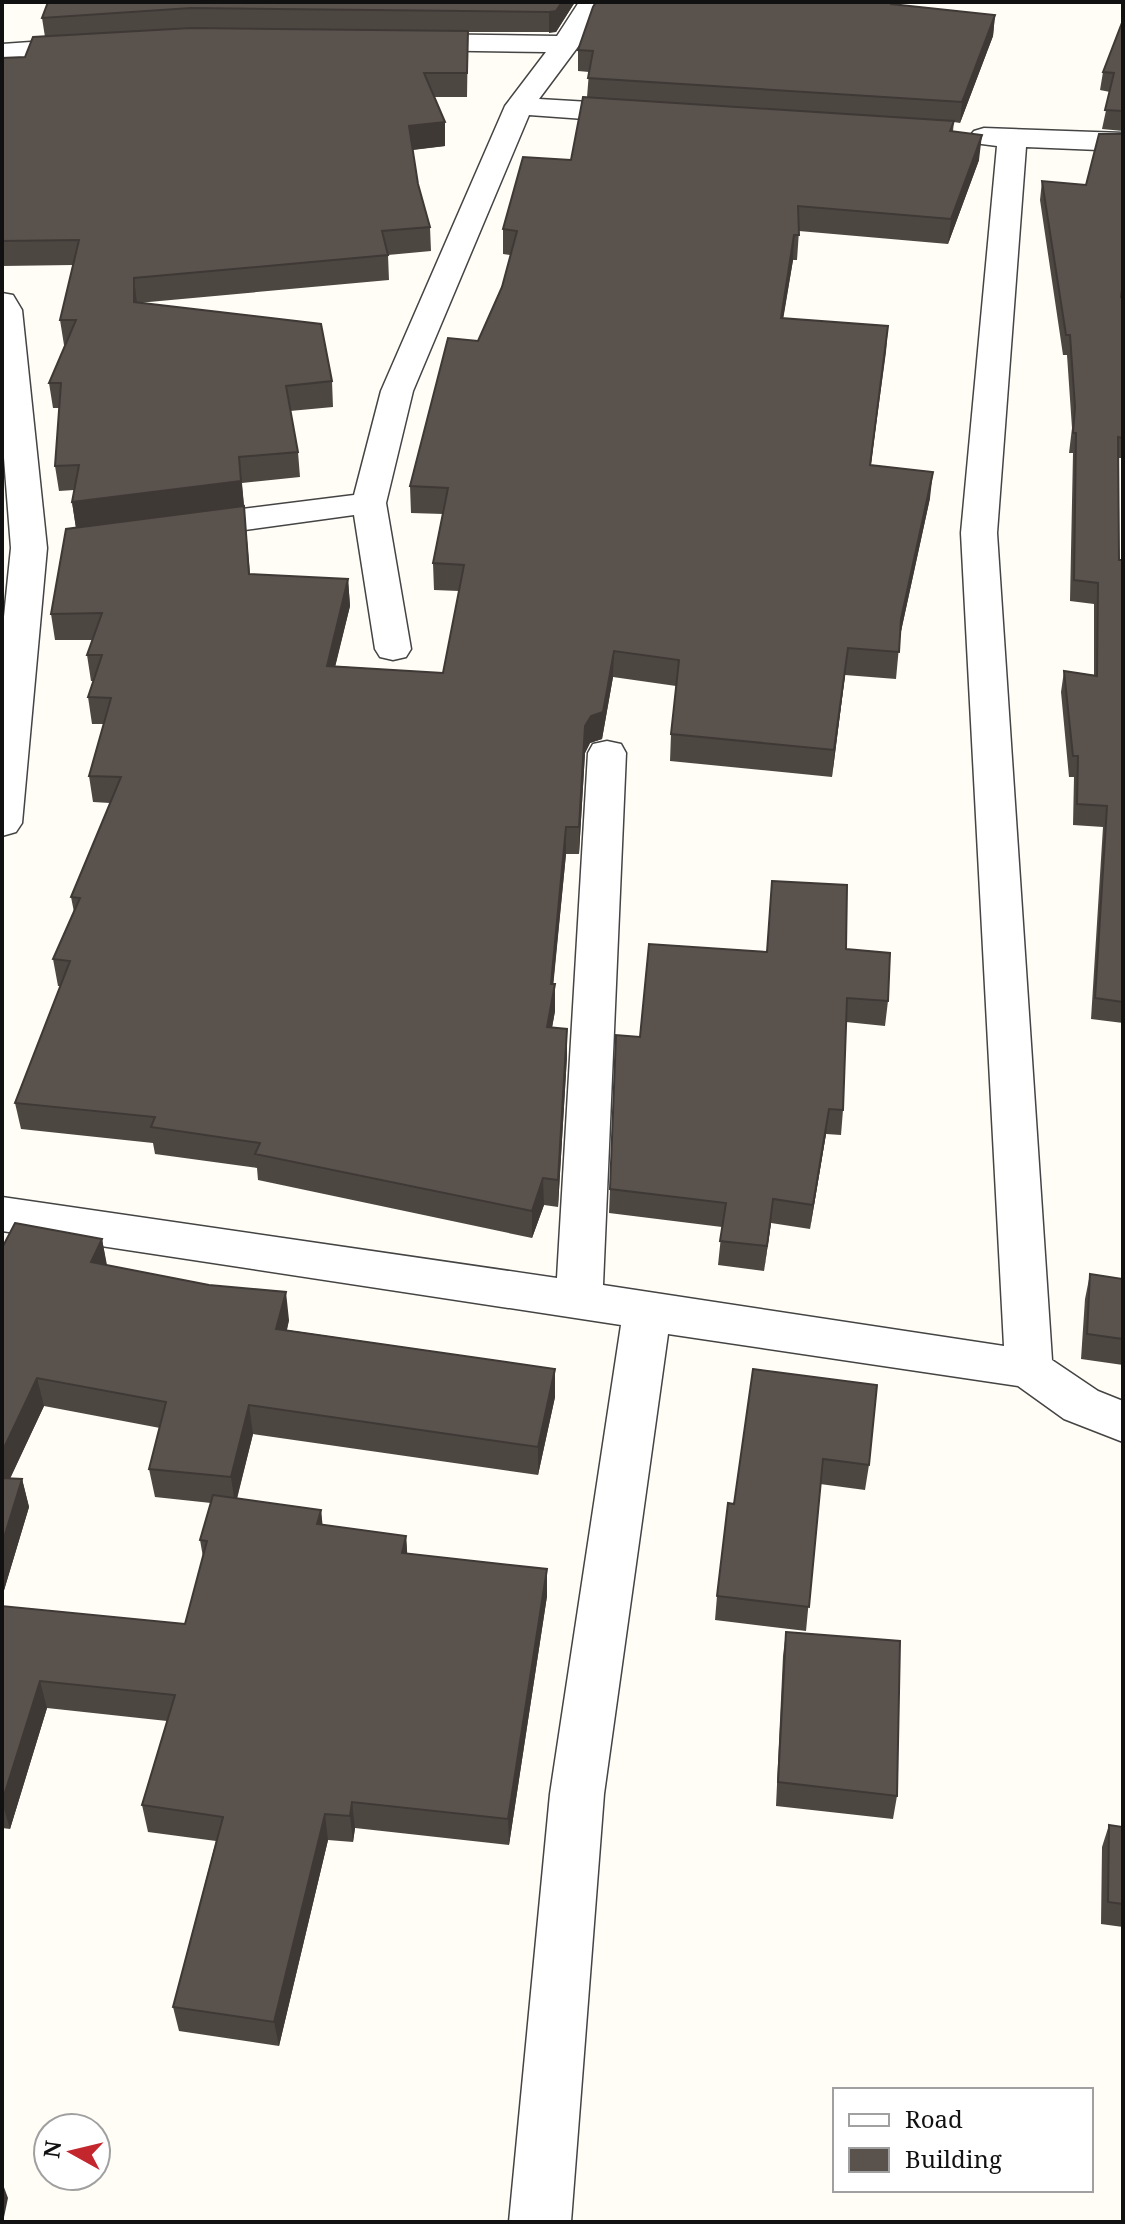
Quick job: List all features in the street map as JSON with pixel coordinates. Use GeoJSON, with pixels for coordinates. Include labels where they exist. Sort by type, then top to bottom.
{"type":"FeatureCollection","features":[{"type":"Feature","properties":{"kind":"street"},"geometry":{"type":"LineString","coordinates":[[393,649],[369,503],[397,391],[519,106],[566,44],[592,2]]}},
{"type":"Feature","properties":{"kind":"street"},"geometry":{"type":"LineString","coordinates":[[379,42],[566,44]]}},
{"type":"Feature","properties":{"kind":"street"},"geometry":{"type":"LineString","coordinates":[[2,52],[113,45]]}},
{"type":"Feature","properties":{"kind":"street"},"geometry":{"type":"LineString","coordinates":[[519,106],[662,116]]}},
{"type":"Feature","properties":{"kind":"street"},"geometry":{"type":"LineString","coordinates":[[964,135],[1123,142]]}},
{"type":"Feature","properties":{"kind":"street"},"geometry":{"type":"LineString","coordinates":[[1012,138],[979,533],[1029,1369]]}},
{"type":"Feature","properties":{"kind":"street"},"geometry":{"type":"LineString","coordinates":[[2,302],[6,310],[45,546],[2,823]]}},
{"type":"Feature","properties":{"kind":"street"},"geometry":{"type":"LineString","coordinates":[[153,532],[369,503]]}},
{"type":"Feature","properties":{"kind":"street"},"geometry":{"type":"LineString","coordinates":[[579,1299],[607,753]]}},
{"type":"Feature","properties":{"kind":"street"},"geometry":{"type":"LineString","coordinates":[[2,1214],[1029,1369],[1081,1405],[1123,1422]]}},
{"type":"Feature","properties":{"kind":"street"},"geometry":{"type":"LineString","coordinates":[[540,2222],[577,1794],[647,1312]]}},
{"type":"Feature","properties":{"kind":"building"},"geometry":{"type":"Polygon","coordinates":[[[48,2],[562,2],[556,11],[549,12],[191,8],[42,18],[48,2]]]}},
{"type":"Feature","properties":{"kind":"building"},"geometry":{"type":"Polygon","coordinates":[[[596,2],[891,2],[995,15],[962,102],[588,78],[593,51],[578,50],[596,2]]]}},
{"type":"Feature","properties":{"kind":"building"},"geometry":{"type":"Polygon","coordinates":[[[1123,20],[1123,111],[1105,110],[1114,73],[1103,72],[1123,20]]]}},
{"type":"Feature","properties":{"kind":"building"},"geometry":{"type":"Polygon","coordinates":[[[191,28],[468,31],[467,73],[424,73],[445,122],[409,126],[418,184],[430,227],[382,231],[388,255],[134,278],[134,302],[321,324],[332,381],[286,386],[298,452],[239,457],[241,481],[72,502],[79,465],[55,466],[61,383],[49,383],[76,320],[60,320],[79,240],[2,241],[2,58],[25,57],[33,37],[191,28]]]}},
{"type":"Feature","properties":{"kind":"building"},"geometry":{"type":"Polygon","coordinates":[[[583,97],[954,121],[950,131],[982,135],[951,219],[798,206],[799,235],[794,235],[781,318],[888,326],[870,465],[933,472],[901,619],[899,652],[848,648],[834,750],[671,734],[679,660],[614,651],[603,712],[591,716],[585,726],[579,827],[566,827],[551,984],[555,984],[547,1027],[567,1029],[558,1180],[543,1178],[532,1211],[255,1154],[260,1143],[151,1127],[155,1117],[15,1103],[70,961],[53,959],[80,898],[71,897],[121,777],[89,776],[111,698],[88,697],[102,655],[87,655],[102,613],[51,614],[66,529],[244,506],[249,574],[348,579],[327,666],[443,673],[464,565],[433,563],[448,488],[410,486],[448,338],[478,341],[502,287],[517,231],[503,229],[523,157],[571,160],[583,97]]]}},
{"type":"Feature","properties":{"kind":"building"},"geometry":{"type":"Polygon","coordinates":[[[1099,134],[1123,134],[1123,438],[1118,437],[1119,560],[1123,560],[1123,1002],[1095,998],[1107,806],[1077,804],[1078,756],[1073,756],[1064,671],[1097,676],[1098,583],[1074,580],[1076,433],[1073,433],[1075,407],[1070,335],[1066,335],[1042,181],[1086,185],[1099,134]]]}},
{"type":"Feature","properties":{"kind":"building"},"geometry":{"type":"Polygon","coordinates":[[[772,881],[847,885],[846,949],[890,953],[888,1001],[847,998],[843,1110],[829,1109],[813,1205],[773,1199],[767,1246],[720,1241],[726,1203],[610,1189],[616,1035],[640,1037],[649,944],[767,952],[772,881]]]}},
{"type":"Feature","properties":{"kind":"building"},"geometry":{"type":"Polygon","coordinates":[[[15,1223],[102,1239],[91,1262],[209,1285],[286,1292],[276,1329],[555,1369],[538,1447],[249,1405],[231,1477],[149,1469],[166,1402],[37,1378],[2,1452],[2,1248],[15,1223]]]}},
{"type":"Feature","properties":{"kind":"building"},"geometry":{"type":"Polygon","coordinates":[[[1090,1274],[1123,1279],[1123,1339],[1087,1334],[1090,1274]]]}},
{"type":"Feature","properties":{"kind":"building"},"geometry":{"type":"Polygon","coordinates":[[[753,1369],[877,1385],[869,1465],[823,1459],[809,1607],[717,1596],[728,1503],[734,1504],[753,1369]]]}},
{"type":"Feature","properties":{"kind":"building"},"geometry":{"type":"Polygon","coordinates":[[[2,1478],[22,1479],[2,1544],[2,1478]]]}},
{"type":"Feature","properties":{"kind":"building"},"geometry":{"type":"Polygon","coordinates":[[[213,1495],[321,1510],[317,1524],[406,1536],[402,1553],[547,1569],[508,1819],[352,1802],[350,1816],[325,1814],[274,2022],[173,2007],[223,1817],[142,1805],[175,1695],[40,1681],[2,1802],[2,1606],[185,1624],[207,1541],[200,1540],[213,1495]]]}},
{"type":"Feature","properties":{"kind":"building"},"geometry":{"type":"Polygon","coordinates":[[[786,1632],[900,1641],[897,1796],[778,1782],[786,1632]]]}},
{"type":"Feature","properties":{"kind":"building"},"geometry":{"type":"Polygon","coordinates":[[[1109,1825],[1123,1827],[1123,1904],[1108,1902],[1109,1825]]]}}]}
